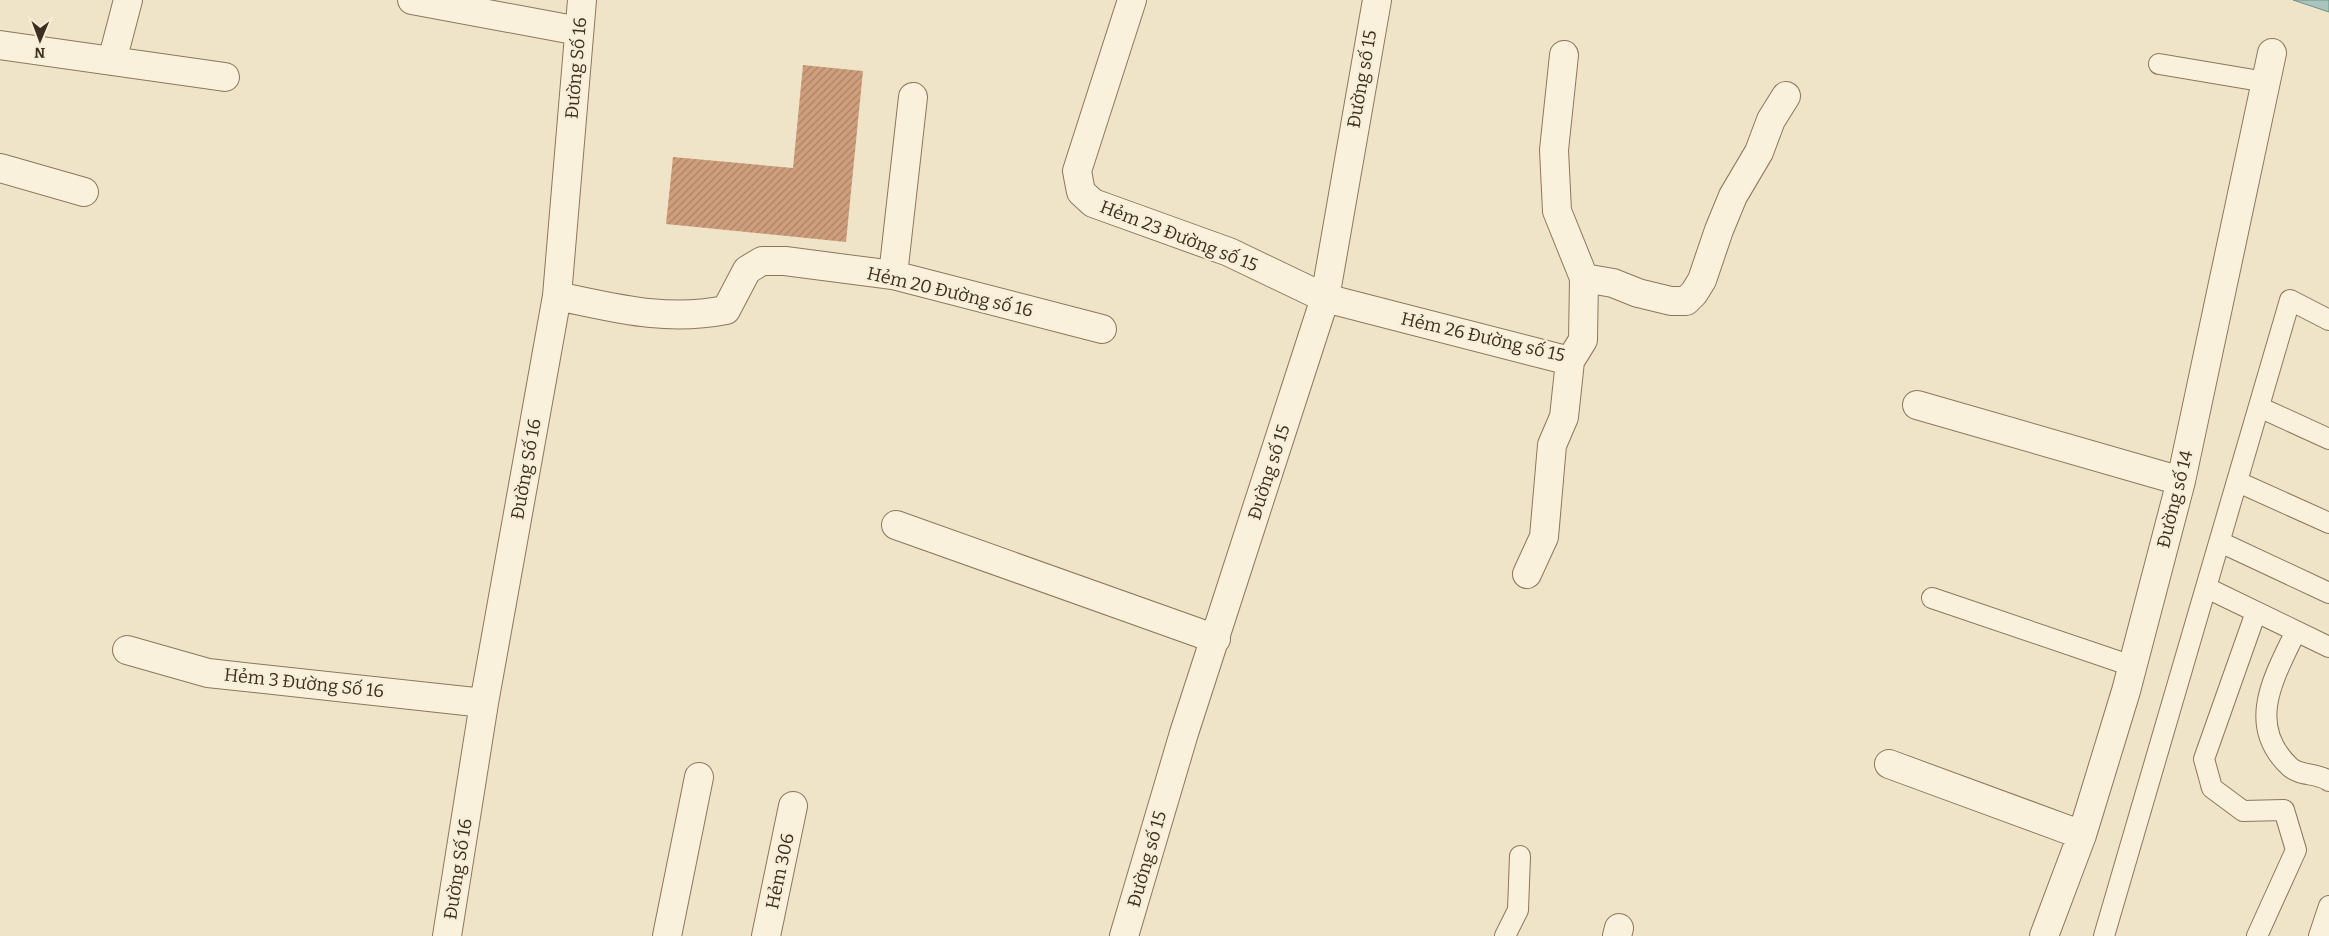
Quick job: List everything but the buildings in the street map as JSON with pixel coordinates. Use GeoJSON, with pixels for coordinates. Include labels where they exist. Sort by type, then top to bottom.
{"type":"FeatureCollection","features":[{"type":"Feature","properties":{"kind":"street"},"geometry":{"type":"LineString","coordinates":[[112,60],[128,0]]}},
{"type":"Feature","properties":{"kind":"street"},"geometry":{"type":"LineString","coordinates":[[412,0],[580,31]]}},
{"type":"Feature","properties":{"kind":"street","name":"Đường Số 16"},"geometry":{"type":"LineString","coordinates":[[447,936],[484,703],[557,296],[582,0]]}},
{"type":"Feature","properties":{"kind":"street","name":"Hẻm 23 Đường số 15"},"geometry":{"type":"LineString","coordinates":[[1132,0],[1077,171],[1081,192],[1093,203],[1229,252],[1325,298]]}},
{"type":"Feature","properties":{"kind":"street","name":"Đường số 15"},"geometry":{"type":"LineString","coordinates":[[1124,936],[1184,733],[1325,298],[1377,0]]}},
{"type":"Feature","properties":{"kind":"street"},"geometry":{"type":"LineString","coordinates":[[0,45],[225,77]]}},
{"type":"Feature","properties":{"kind":"street","name":"Đường số 14"},"geometry":{"type":"LineString","coordinates":[[2044,936],[2082,835],[2132,666],[2181,481],[2272,53]]}},
{"type":"Feature","properties":{"kind":"street","name":"Hẻm 26 Đường số 15"},"geometry":{"type":"LineString","coordinates":[[1325,298],[1570,361],[1583,340],[1584,278],[1558,211],[1554,150],[1564,55]]}},
{"type":"Feature","properties":{"kind":"street"},"geometry":{"type":"LineString","coordinates":[[1584,278],[1613,283],[1638,294],[1671,301],[1686,301],[1694,293],[1702,280],[1718,230],[1733,196],[1759,152],[1771,120],[1786,96]]}},
{"type":"Feature","properties":{"kind":"street"},"geometry":{"type":"LineString","coordinates":[[893,275],[913,97]]}},
{"type":"Feature","properties":{"kind":"street"},"geometry":{"type":"LineString","coordinates":[[0,168],[84,192]]}},
{"type":"Feature","properties":{"kind":"street","name":"Hẻm 20 Đường số 16"},"geometry":{"type":"LineString","coordinates":[[557,296],[644,314],[701,315],[726,310],[747,270],[762,261],[785,261],[893,275],[1102,328]]}},
{"type":"Feature","properties":{"kind":"street"},"geometry":{"type":"LineString","coordinates":[[1527,574],[1544,537],[1552,446],[1564,417],[1570,361]]}},
{"type":"Feature","properties":{"kind":"street"},"geometry":{"type":"LineString","coordinates":[[1918,405],[2181,481]]}},
{"type":"Feature","properties":{"kind":"street"},"geometry":{"type":"LineString","coordinates":[[896,525],[1216,639]]}},
{"type":"Feature","properties":{"kind":"street","name":"Hẻm 3 Đường Số 16"},"geometry":{"type":"LineString","coordinates":[[126,650],[208,673],[484,703]]}},
{"type":"Feature","properties":{"kind":"street"},"geometry":{"type":"LineString","coordinates":[[1889,764],[2082,835]]}},
{"type":"Feature","properties":{"kind":"street"},"geometry":{"type":"LineString","coordinates":[[667,936],[699,777]]}},
{"type":"Feature","properties":{"kind":"street","name":"Hẻm 306"},"geometry":{"type":"LineString","coordinates":[[766,936],[793,806]]}},
{"type":"Feature","properties":{"kind":"lane"},"geometry":{"type":"LineString","coordinates":[[2159,64],[2266,82]]}},
{"type":"Feature","properties":{"kind":"lane"},"geometry":{"type":"LineString","coordinates":[[2104,936],[2290,300],[2329,320]]}},
{"type":"Feature","properties":{"kind":"lane"},"geometry":{"type":"LineString","coordinates":[[2259,407],[2329,439]]}},
{"type":"Feature","properties":{"kind":"lane"},"geometry":{"type":"LineString","coordinates":[[2238,482],[2329,523]]}},
{"type":"Feature","properties":{"kind":"lane"},"geometry":{"type":"LineString","coordinates":[[2220,542],[2329,593]]}},
{"type":"Feature","properties":{"kind":"lane"},"geometry":{"type":"LineString","coordinates":[[2207,588],[2329,647]]}},
{"type":"Feature","properties":{"kind":"lane"},"geometry":{"type":"LineString","coordinates":[[1932,598],[2132,666]]}},
{"type":"Feature","properties":{"kind":"lane"},"geometry":{"type":"LineString","coordinates":[[2256,612],[2204,759],[2212,788],[2243,811],[2284,810],[2296,850],[2257,936]]}},
{"type":"Feature","properties":{"kind":"lane"},"geometry":{"type":"LineString","coordinates":[[2296,632],[2271,683],[2265,712],[2274,748],[2292,769],[2323,776],[2329,781]]}},
{"type":"Feature","properties":{"kind":"lane"},"geometry":{"type":"LineString","coordinates":[[1505,936],[1518,910],[1520,856]]}},
{"type":"Feature","properties":{"kind":"lane"},"geometry":{"type":"LineString","coordinates":[[2319,936],[2329,906]]}},
{"type":"Feature","properties":{"kind":"water"},"geometry":{"type":"Polygon","coordinates":[[[2293,0],[2329,0],[2329,12],[2293,0]]]}}]}
